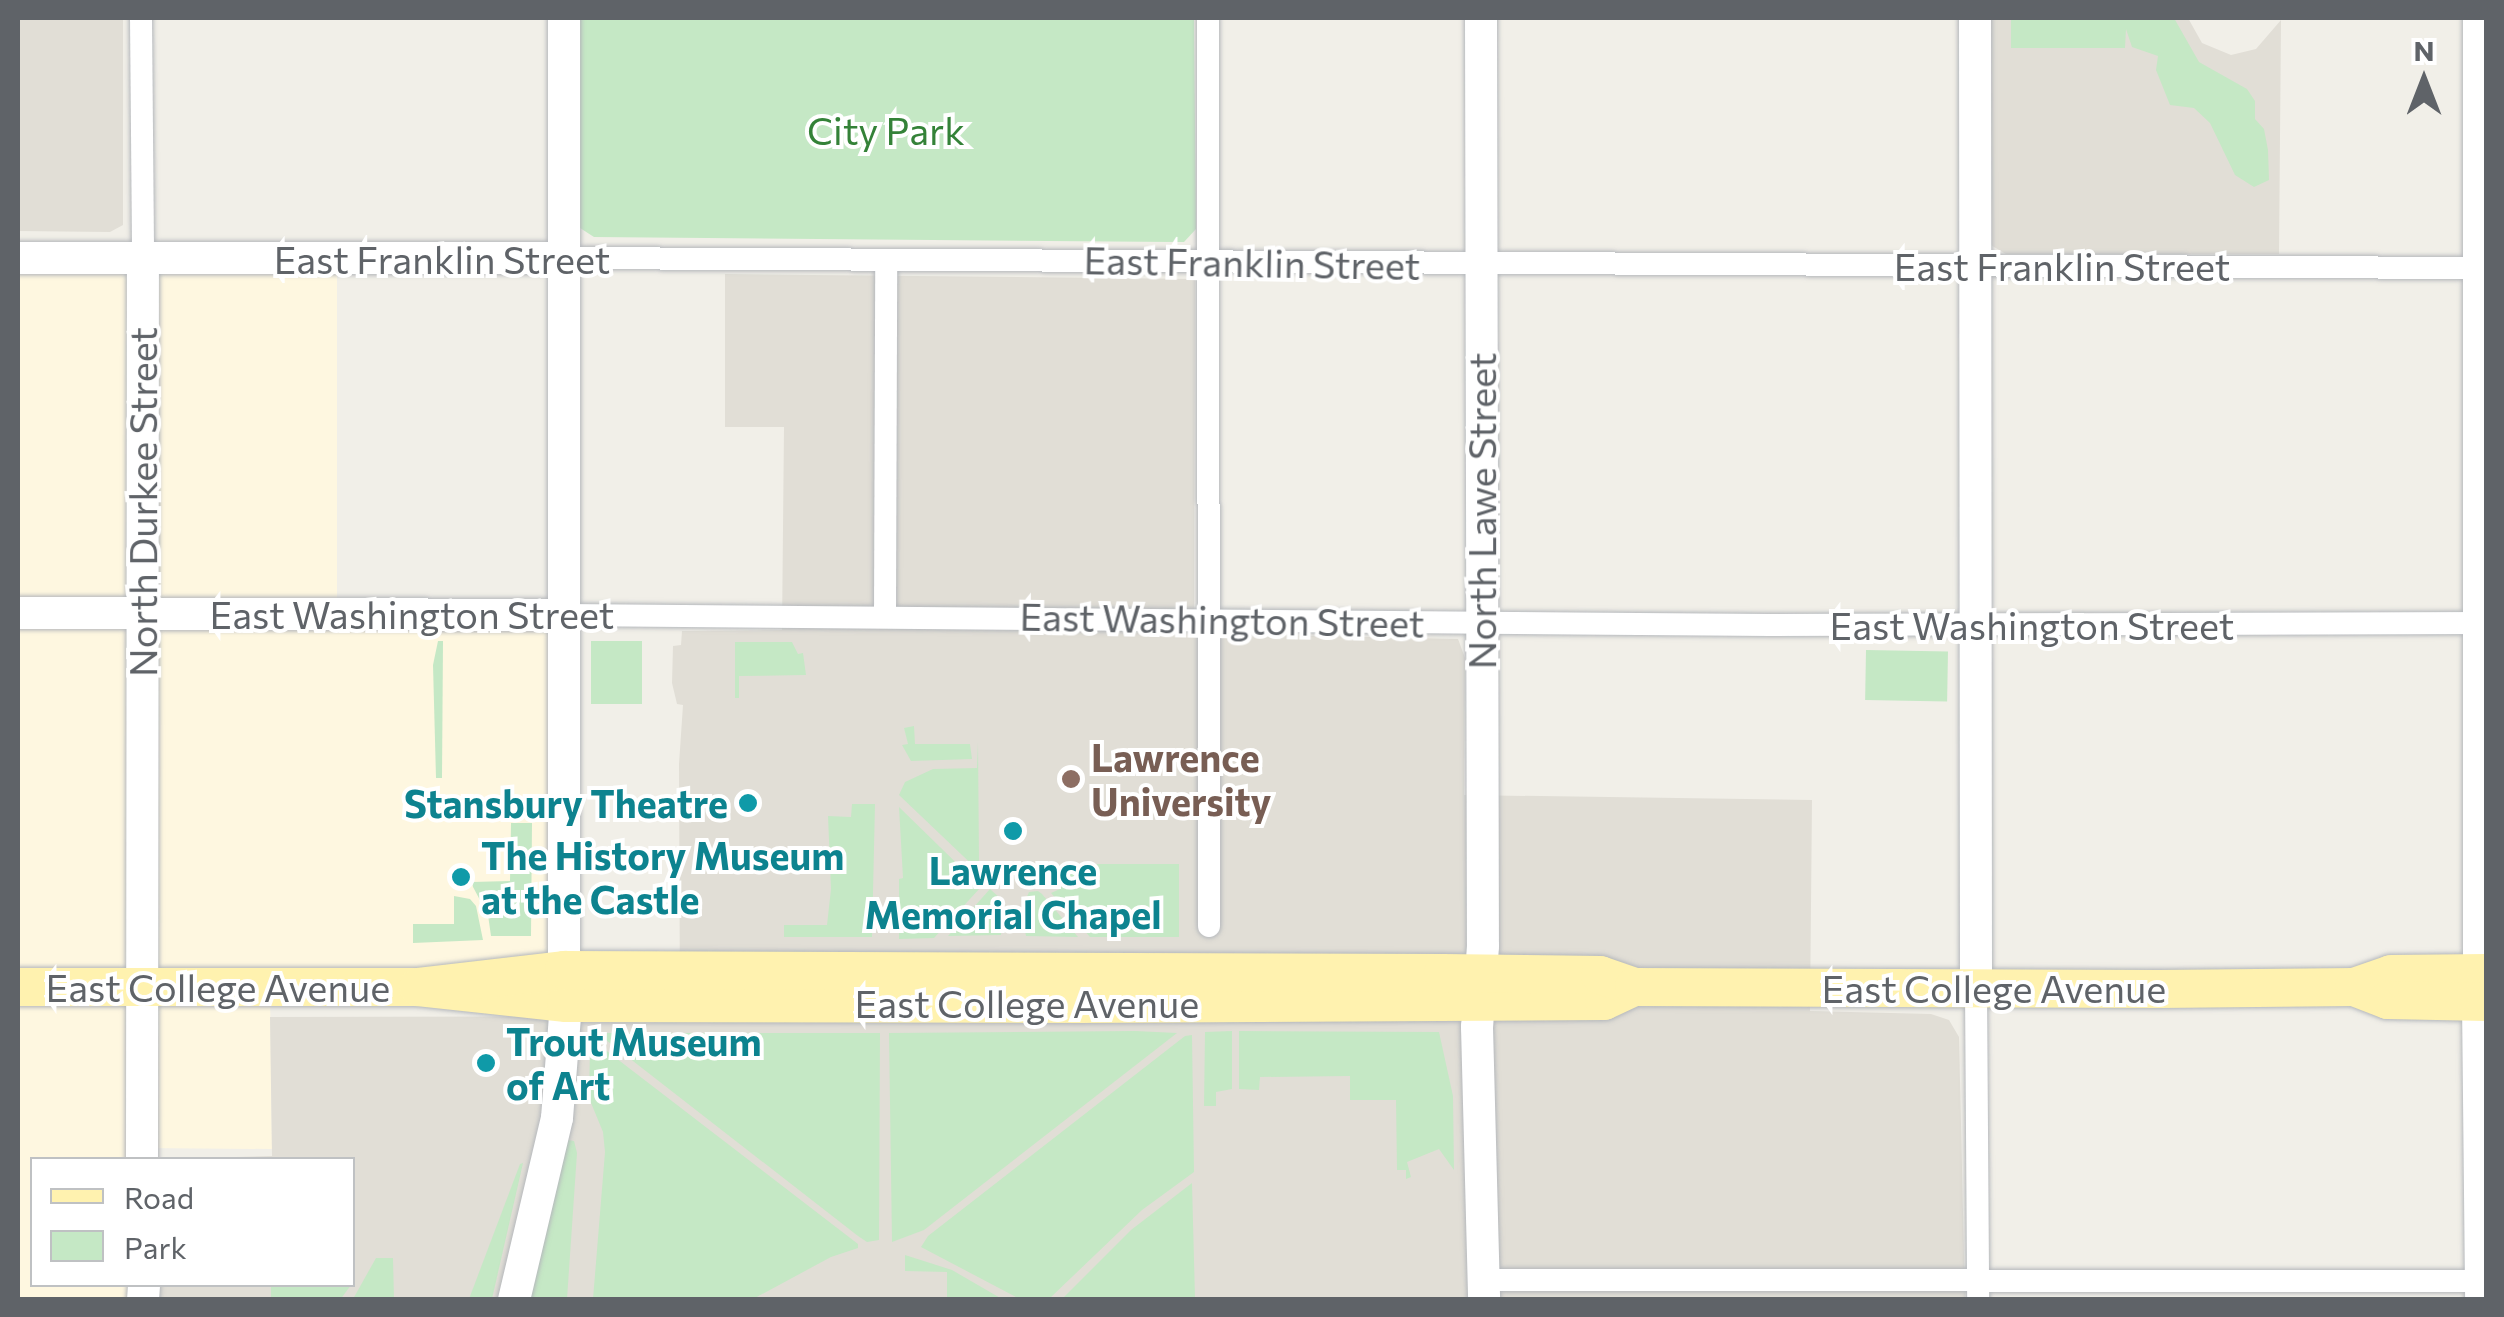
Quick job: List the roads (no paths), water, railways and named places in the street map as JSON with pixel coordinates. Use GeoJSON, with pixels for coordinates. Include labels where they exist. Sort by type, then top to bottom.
{"type":"FeatureCollection","features":[{"type":"Feature","properties":{"kind":"main road","name":"East College Avenue"},"geometry":{"type":"LineString","coordinates":[[18,987],[1480,989],[1600,975],[1634,988],[2354,988],[2388,1000],[2480,987]]}},
{"type":"Feature","properties":{"kind":"street","name":"North Durkee Street"},"geometry":{"type":"LineString","coordinates":[[141,18],[142,1157]]}},
{"type":"Feature","properties":{"kind":"street"},"geometry":{"type":"LineString","coordinates":[[514,1300],[558,1118],[565,987],[564,18]]}},
{"type":"Feature","properties":{"kind":"street"},"geometry":{"type":"LineString","coordinates":[[1208,18],[1209,926]]}},
{"type":"Feature","properties":{"kind":"street","name":"North Lawe Street"},"geometry":{"type":"LineString","coordinates":[[1480,18],[1480,989],[1484,1290]]}},
{"type":"Feature","properties":{"kind":"street"},"geometry":{"type":"LineString","coordinates":[[1976,18],[1978,1290]]}},
{"type":"Feature","properties":{"kind":"street"},"geometry":{"type":"LineString","coordinates":[[1484,1290],[2479,1287],[2480,268],[2474,18]]}},
{"type":"Feature","properties":{"kind":"street","name":"East Franklin Street"},"geometry":{"type":"LineString","coordinates":[[18,258],[2480,268]]}},
{"type":"Feature","properties":{"kind":"street"},"geometry":{"type":"LineString","coordinates":[[885,616],[886,260]]}},
{"type":"Feature","properties":{"kind":"street","name":"East Washington Street"},"geometry":{"type":"LineString","coordinates":[[18,613],[1978,625],[2481,623]]}},
{"type":"Feature","properties":{"kind":"place","name":"Lawrence University"},"geometry":{"type":"Point","coordinates":[1071,779]}},
{"type":"Feature","properties":{"kind":"place","name":"Stansbury Theatre"},"geometry":{"type":"Point","coordinates":[748,803]}},
{"type":"Feature","properties":{"kind":"place","name":"Lawrence Memorial Chapel"},"geometry":{"type":"Point","coordinates":[1013,831]}},
{"type":"Feature","properties":{"kind":"place","name":"The History Museum at the Castle"},"geometry":{"type":"Point","coordinates":[461,877]}},
{"type":"Feature","properties":{"kind":"place","name":"Trout Museum of Art"},"geometry":{"type":"Point","coordinates":[486,1063]}},
{"type":"Feature","properties":{"kind":"park label","name":"City Park"},"geometry":{"type":"Point","coordinates":[886,130]}}]}
